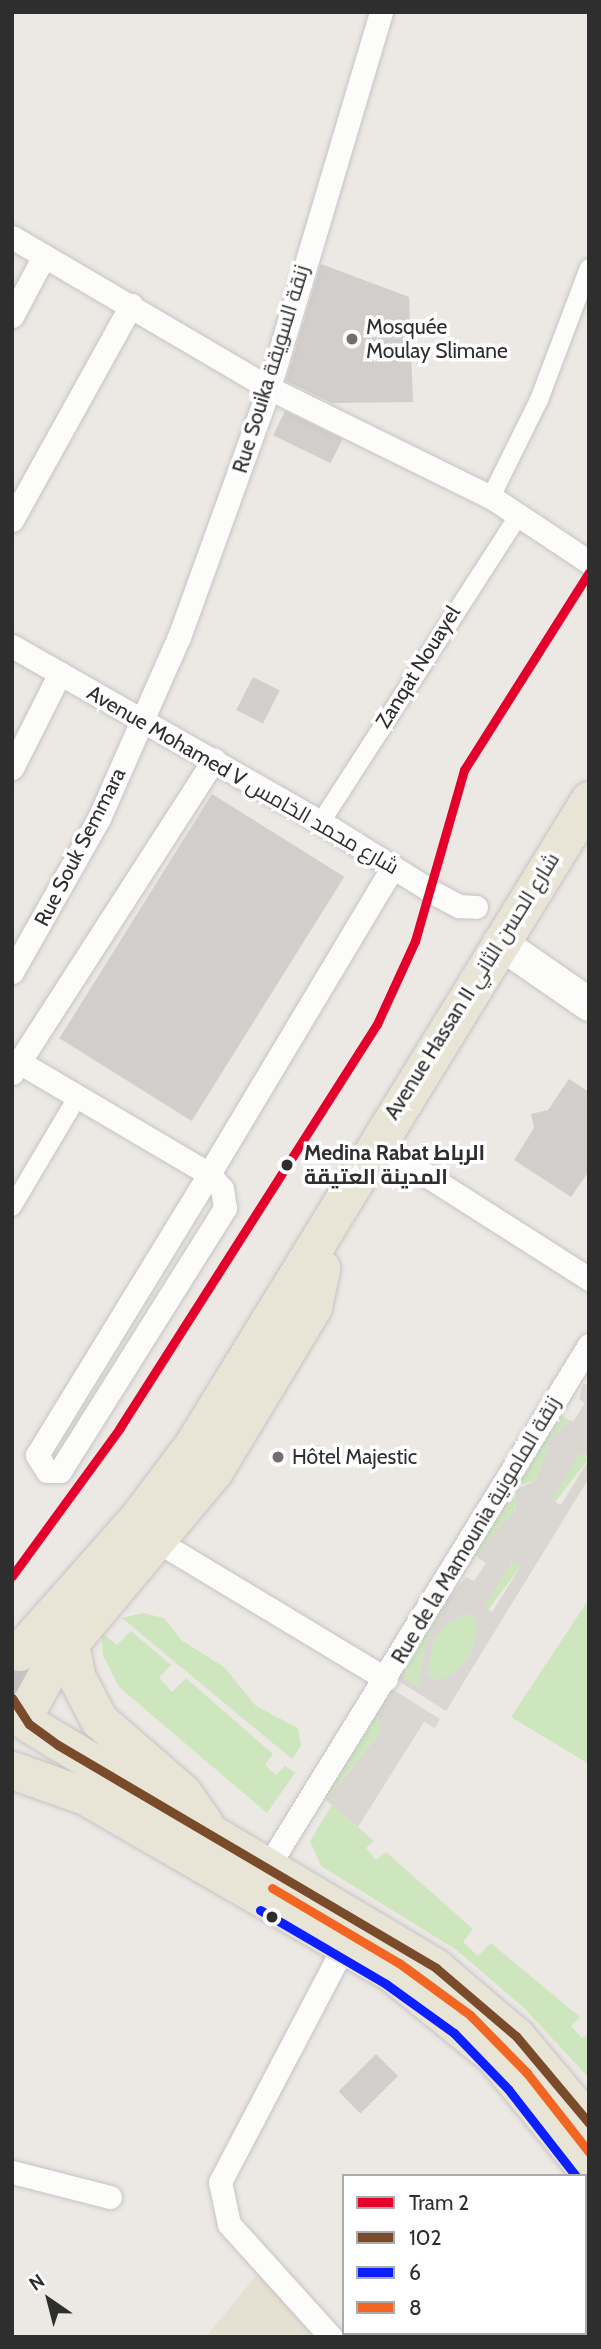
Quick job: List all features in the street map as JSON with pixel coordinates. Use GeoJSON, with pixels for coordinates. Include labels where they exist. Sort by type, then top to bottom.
{"type":"FeatureCollection","features":[{"type":"Feature","properties":{"kind":"main road","name":"Avenue Hassan II شارع الحسن الثاني"},"geometry":{"type":"LineString","coordinates":[[311,1265],[393,1154],[509,949],[589,800]]}},
{"type":"Feature","properties":{"kind":"main road","name":"Avenue Hassan II شارع الحسن الثاني"},"geometry":{"type":"LineString","coordinates":[[22,1650],[192,1467],[311,1265],[509,949],[589,846]]}},
{"type":"Feature","properties":{"kind":"main road"},"geometry":{"type":"LineString","coordinates":[[509,949],[589,1004]]}},
{"type":"Feature","properties":{"kind":"main road"},"geometry":{"type":"LineString","coordinates":[[12,1762],[28,1743],[23,1711],[43,1676],[159,1542],[230,1446],[313,1307],[311,1265]]}},
{"type":"Feature","properties":{"kind":"main road"},"geometry":{"type":"LineString","coordinates":[[70,1644],[76,1676],[99,1720],[183,1793],[209,1837]]}},
{"type":"Feature","properties":{"kind":"main road"},"geometry":{"type":"LineString","coordinates":[[23,1711],[209,1837],[254,1877],[345,1944],[462,2024],[517,2081],[589,2172]]}},
{"type":"Feature","properties":{"kind":"main road"},"geometry":{"type":"LineString","coordinates":[[12,1770],[85,1796],[409,1951],[458,1985],[542,2064],[589,2123]]}},
{"type":"Feature","properties":{"kind":"street","name":"Rue Souika زنقة السويقة"},"geometry":{"type":"LineString","coordinates":[[144,719],[220,530],[269,388],[381,12]]}},
{"type":"Feature","properties":{"kind":"street"},"geometry":{"type":"LineString","coordinates":[[12,237],[269,388],[491,497],[589,562]]}},
{"type":"Feature","properties":{"kind":"street"},"geometry":{"type":"LineString","coordinates":[[12,316],[44,256]]}},
{"type":"Feature","properties":{"kind":"street"},"geometry":{"type":"LineString","coordinates":[[491,497],[539,400],[589,268]]}},
{"type":"Feature","properties":{"kind":"street"},"geometry":{"type":"LineString","coordinates":[[12,520],[131,305]]}},
{"type":"Feature","properties":{"kind":"street","name":"Zanqat Nouayel"},"geometry":{"type":"LineString","coordinates":[[321,822],[519,515]]}},
{"type":"Feature","properties":{"kind":"street","name":"Avenue Mohamed V شارع محمد الخامس"},"geometry":{"type":"LineString","coordinates":[[12,646],[214,759],[459,906],[476,907]]}},
{"type":"Feature","properties":{"kind":"street"},"geometry":{"type":"LineString","coordinates":[[12,768],[60,673]]}},
{"type":"Feature","properties":{"kind":"street","name":"Rue Souk Semmara"},"geometry":{"type":"LineString","coordinates":[[12,972],[99,818],[144,719]]}},
{"type":"Feature","properties":{"kind":"street"},"geometry":{"type":"LineString","coordinates":[[214,759],[16,1067],[78,1097],[209,1174],[222,1189],[225,1208],[60,1471],[47,1471],[37,1455],[209,1174],[393,867]]}},
{"type":"Feature","properties":{"kind":"street"},"geometry":{"type":"LineString","coordinates":[[12,1208],[78,1097]]}},
{"type":"Feature","properties":{"kind":"street"},"geometry":{"type":"LineString","coordinates":[[393,1154],[589,1279]]}},
{"type":"Feature","properties":{"kind":"street","name":"Rue de la Mamounia زنقة المامونية"},"geometry":{"type":"LineString","coordinates":[[254,1877],[386,1679],[589,1345]]}},
{"type":"Feature","properties":{"kind":"street","name":"Rue de la Mamounia زنقة المامونية"},"geometry":{"type":"LineString","coordinates":[[159,1542],[386,1679]]}},
{"type":"Feature","properties":{"kind":"street"},"geometry":{"type":"LineString","coordinates":[[254,1877],[314,1767],[348,1726]]}},
{"type":"Feature","properties":{"kind":"street"},"geometry":{"type":"LineString","coordinates":[[331,2337],[229,2224],[219,2182],[345,1944]]}},
{"type":"Feature","properties":{"kind":"street"},"geometry":{"type":"LineString","coordinates":[[12,2172],[110,2197]]}},
{"type":"Feature","properties":{"kind":"shaded area"},"geometry":{"type":"Polygon","coordinates":[[[583,1383],[589,1386],[589,1457],[580,1453],[552,1500],[561,1505],[589,1459],[589,1478],[446,1711],[397,1680],[400,1675],[418,1686],[425,1646],[447,1600],[466,1577],[474,1581],[486,1563],[479,1558],[489,1539],[516,1510],[515,1490],[536,1480],[551,1439],[569,1420],[573,1422],[585,1403],[579,1399],[583,1383]],[[512,1561],[484,1607],[492,1612],[521,1566],[512,1561]],[[468,1614],[447,1624],[433,1642],[428,1676],[437,1681],[457,1671],[471,1653],[477,1631],[475,1619],[468,1614]]]}},
{"type":"Feature","properties":{"kind":"shaded area"},"geometry":{"type":"Polygon","coordinates":[[[392,1689],[440,1719],[435,1728],[424,1722],[358,1827],[326,1800],[380,1733],[378,1713],[392,1689]]]}},
{"type":"Feature","properties":{"kind":"shaded area"},"geometry":{"type":"Polygon","coordinates":[[[258,2273],[317,2337],[206,2337],[258,2273]]]}},
{"type":"Feature","properties":{"kind":"green space"},"geometry":{"type":"Polygon","coordinates":[[[561,1415],[569,1420],[551,1439],[536,1480],[517,1486],[561,1415]]]}},
{"type":"Feature","properties":{"kind":"green space"},"geometry":{"type":"Polygon","coordinates":[[[580,1452],[589,1459],[554,1503],[546,1496],[580,1452]]]}},
{"type":"Feature","properties":{"kind":"green space"},"geometry":{"type":"Polygon","coordinates":[[[512,1494],[517,1501],[514,1515],[479,1558],[475,1555],[512,1494]]]}},
{"type":"Feature","properties":{"kind":"green space"},"geometry":{"type":"Polygon","coordinates":[[[513,1560],[521,1566],[487,1611],[479,1605],[513,1560]]]}},
{"type":"Feature","properties":{"kind":"green space"},"geometry":{"type":"Polygon","coordinates":[[[589,1599],[589,1764],[511,1717],[589,1599]]]}},
{"type":"Feature","properties":{"kind":"green space"},"geometry":{"type":"Polygon","coordinates":[[[447,1600],[425,1646],[418,1686],[400,1675],[447,1600]]]}},
{"type":"Feature","properties":{"kind":"green space"},"geometry":{"type":"Polygon","coordinates":[[[143,1613],[164,1618],[181,1640],[224,1667],[256,1706],[298,1728],[301,1746],[292,1759],[122,1618],[143,1613]]]}},
{"type":"Feature","properties":{"kind":"green space"},"geometry":{"type":"Polygon","coordinates":[[[468,1614],[476,1619],[477,1631],[471,1653],[457,1671],[437,1681],[428,1676],[433,1642],[447,1624],[468,1614]]]}},
{"type":"Feature","properties":{"kind":"green space"},"geometry":{"type":"Polygon","coordinates":[[[131,1631],[171,1665],[159,1678],[172,1692],[186,1678],[273,1754],[265,1765],[276,1775],[285,1766],[295,1773],[267,1813],[119,1687],[103,1655],[101,1632],[117,1645],[131,1631]]]}},
{"type":"Feature","properties":{"kind":"green space"},"geometry":{"type":"Polygon","coordinates":[[[378,1713],[380,1733],[326,1799],[324,1798],[378,1713]]]}},
{"type":"Feature","properties":{"kind":"green space"},"geometry":{"type":"Polygon","coordinates":[[[332,1805],[374,1841],[366,1848],[376,1860],[386,1852],[473,1929],[463,1942],[478,1956],[491,1943],[580,2017],[571,2026],[582,2038],[589,2033],[589,2078],[524,2008],[455,1949],[321,1866],[310,1841],[332,1805]]]}},
{"type":"Feature","properties":{"kind":"building","name":"Mosquée Moulay Slimane"},"geometry":{"type":"Polygon","coordinates":[[[321,264],[409,297],[413,402],[332,403],[286,381],[321,264]]]}},
{"type":"Feature","properties":{"kind":"building"},"geometry":{"type":"Polygon","coordinates":[[[285,411],[343,439],[331,463],[273,435],[285,411]]]}},
{"type":"Feature","properties":{"kind":"building"},"geometry":{"type":"Polygon","coordinates":[[[253,677],[280,691],[263,724],[236,710],[253,677]]]}},
{"type":"Feature","properties":{"kind":"building"},"geometry":{"type":"Polygon","coordinates":[[[212,794],[344,877],[192,1121],[59,1038],[212,794]]]}},
{"type":"Feature","properties":{"kind":"building"},"geometry":{"type":"Polygon","coordinates":[[[569,1079],[589,1092],[589,1171],[571,1197],[514,1160],[534,1128],[531,1114],[548,1110],[569,1079]]]}},
{"type":"Feature","properties":{"kind":"building"},"geometry":{"type":"Polygon","coordinates":[[[376,2054],[398,2076],[360,2113],[339,2091],[376,2054]]]}},
{"type":"Feature","properties":{"kind":"tunnel"},"geometry":{"type":"LineString","coordinates":[[12,1690],[34,1663]]}},
{"type":"Feature","properties":{"kind":"tram line","name":"2"},"geometry":{"type":"LineString","coordinates":[[12,1576],[119,1429],[377,1024],[415,941],[464,770],[589,572]]}},
{"type":"Feature","properties":{"kind":"transit line","name":"102"},"geometry":{"type":"LineString","coordinates":[[12,1698],[29,1724],[58,1745],[436,1968],[516,2036],[589,2123]]}},
{"type":"Feature","properties":{"kind":"transit line","name":"8"},"geometry":{"type":"LineString","coordinates":[[272,1888],[399,1963],[470,2015],[527,2073],[589,2152]]}},
{"type":"Feature","properties":{"kind":"transit line","name":"6"},"geometry":{"type":"LineString","coordinates":[[260,1910],[386,1984],[454,2033],[508,2089],[574,2174]]}},
{"type":"Feature","properties":{"kind":"place","name":"Mosquée Moulay Slimane"},"geometry":{"type":"Point","coordinates":[352,339]}},
{"type":"Feature","properties":{"kind":"place","name":"Medina Rabat الرباط المدينة العتيقة"},"geometry":{"type":"Point","coordinates":[287,1165]}},
{"type":"Feature","properties":{"kind":"place","name":"Hôtel Majestic"},"geometry":{"type":"Point","coordinates":[278,1457]}}]}
